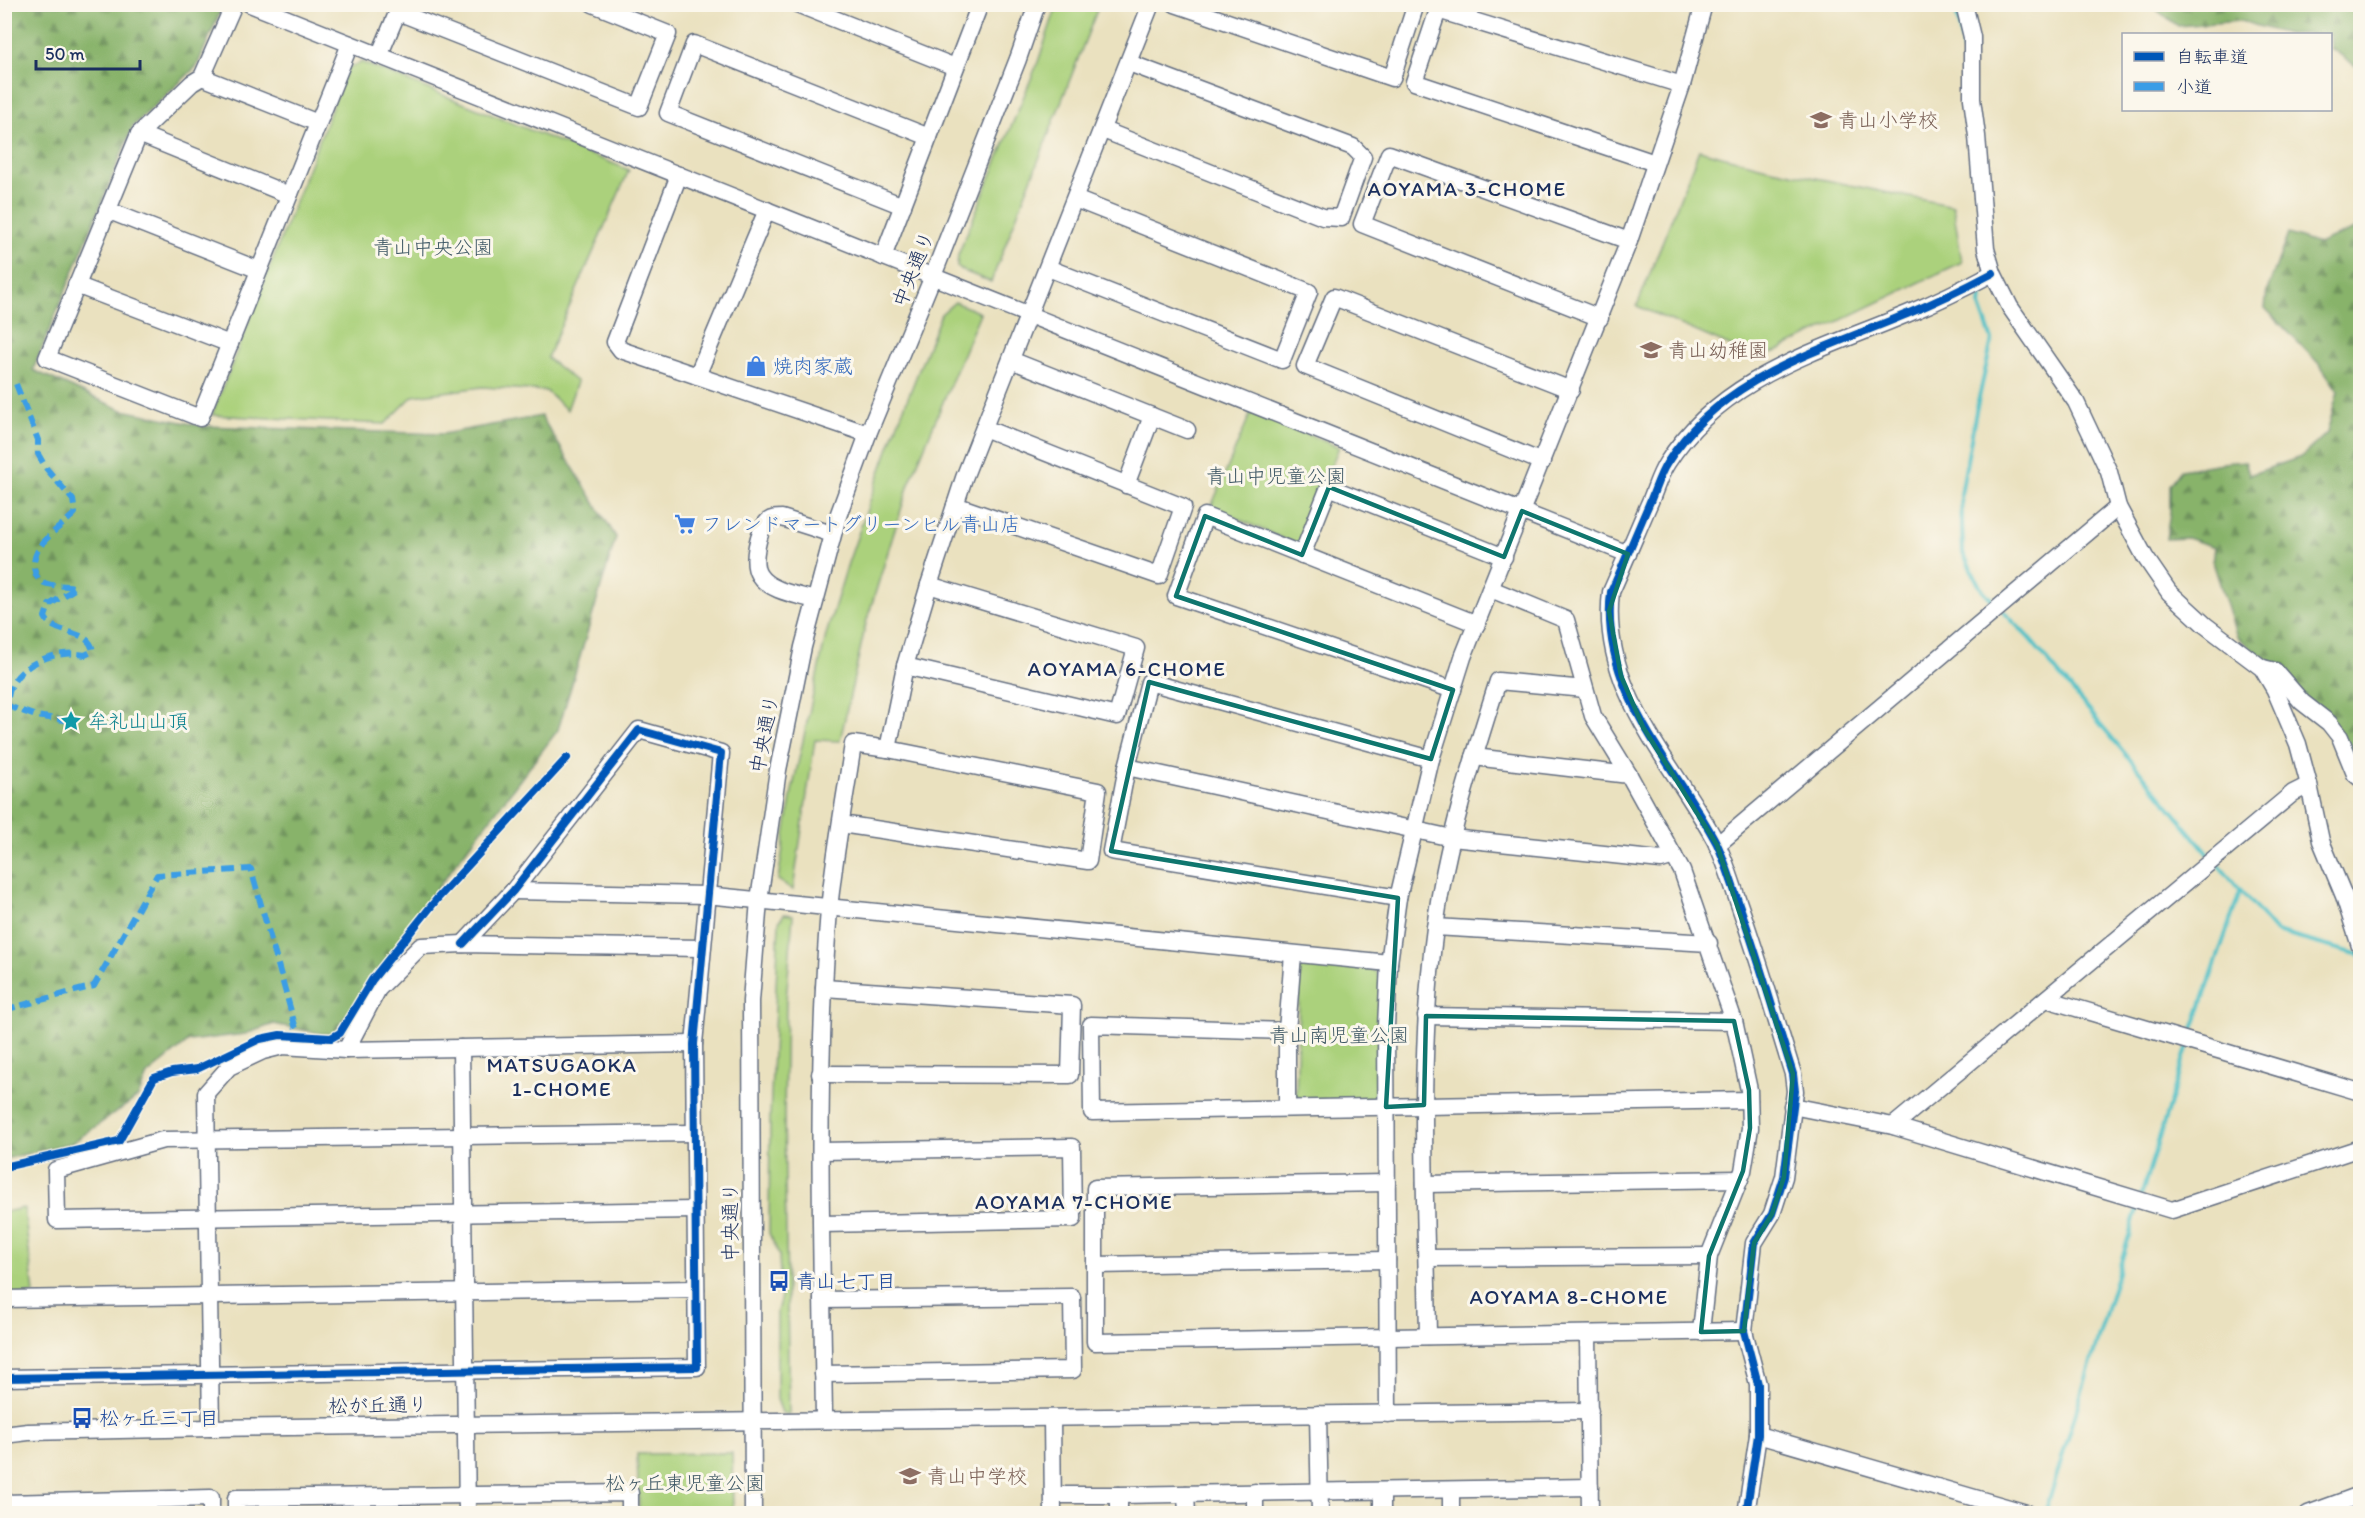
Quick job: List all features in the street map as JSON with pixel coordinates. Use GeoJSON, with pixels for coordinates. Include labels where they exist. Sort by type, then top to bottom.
{"type":"FeatureCollection","features":[{"type":"Feature","properties":{"kind":"street"},"geometry":{"type":"LineString","coordinates":[[234,4],[202,77],[192,83],[139,134],[47,358],[200,418],[350,44]]}},
{"type":"Feature","properties":{"kind":"street"},"geometry":{"type":"LineString","coordinates":[[250,4],[1628,554]]}},
{"type":"Feature","properties":{"kind":"street"},"geometry":{"type":"LineString","coordinates":[[379,56],[399,8],[639,107],[668,34],[593,4]]}},
{"type":"Feature","properties":{"kind":"street"},"geometry":{"type":"LineString","coordinates":[[796,4],[955,67]]}},
{"type":"Feature","properties":{"kind":"street"},"geometry":{"type":"LineString","coordinates":[[883,257],[980,4]]}},
{"type":"Feature","properties":{"kind":"street","name":"中央通り"},"geometry":{"type":"LineString","coordinates":[[753,1514],[751,1012],[759,900],[777,770],[802,647],[832,534],[868,434],[933,276],[1037,4]]}},
{"type":"Feature","properties":{"kind":"street"},"geometry":{"type":"LineString","coordinates":[[888,749],[905,666],[955,505],[1151,4]]}},
{"type":"Feature","properties":{"kind":"street"},"geometry":{"type":"LineString","coordinates":[[1175,4],[1392,78],[1416,4]]}},
{"type":"Feature","properties":{"kind":"street"},"geometry":{"type":"LineString","coordinates":[[1388,1414],[1386,1026],[1389,963],[1398,898],[1413,830],[1431,759],[1453,690],[1629,241],[1682,85],[1704,4]]}},
{"type":"Feature","properties":{"kind":"street"},"geometry":{"type":"LineString","coordinates":[[1964,4],[1972,37],[1972,99],[1986,249],[1993,273],[2010,307],[2076,402],[2109,472],[2118,507],[2145,557],[2169,592],[2205,625],[2262,668],[2275,690],[2298,744],[2321,841],[2344,896],[2361,946]]}},
{"type":"Feature","properties":{"kind":"street"},"geometry":{"type":"LineString","coordinates":[[1655,163],[1414,82],[1438,10],[1682,85]]}},
{"type":"Feature","properties":{"kind":"street"},"geometry":{"type":"LineString","coordinates":[[903,206],[668,113],[694,44],[929,137]]}},
{"type":"Feature","properties":{"kind":"street"},"geometry":{"type":"LineString","coordinates":[[1103,130],[1323,217],[1341,218],[1363,157],[1353,147],[1129,63]]}},
{"type":"Feature","properties":{"kind":"street"},"geometry":{"type":"LineString","coordinates":[[202,77],[318,123]]}},
{"type":"Feature","properties":{"kind":"street"},"geometry":{"type":"LineString","coordinates":[[139,134],[289,195]]}},
{"type":"Feature","properties":{"kind":"street"},"geometry":{"type":"LineString","coordinates":[[1600,318],[1362,224],[1389,154],[1629,241]]}},
{"type":"Feature","properties":{"kind":"street"},"geometry":{"type":"LineString","coordinates":[[679,175],[615,342],[621,350],[868,434]]}},
{"type":"Feature","properties":{"kind":"street"},"geometry":{"type":"LineString","coordinates":[[1048,268],[1282,360],[1310,292],[1075,199]]}},
{"type":"Feature","properties":{"kind":"street"},"geometry":{"type":"LineString","coordinates":[[107,210],[259,270]]}},
{"type":"Feature","properties":{"kind":"street"},"geometry":{"type":"LineString","coordinates":[[697,376],[766,210]]}},
{"type":"Feature","properties":{"kind":"street"},"geometry":{"type":"LineString","coordinates":[[1746,1514],[1758,1435],[1758,1384],[1744,1331],[1754,1243],[1772,1214],[1784,1177],[1795,1091],[1793,1074],[1749,931],[1717,845],[1630,703],[1611,632],[1609,611],[1611,592],[1666,464],[1687,435],[1709,412],[1778,368],[1824,345],[1906,315],[1993,273]]}},
{"type":"Feature","properties":{"kind":"street"},"geometry":{"type":"LineString","coordinates":[[76,285],[230,344]]}},
{"type":"Feature","properties":{"kind":"street"},"geometry":{"type":"LineString","coordinates":[[1542,462],[1305,366],[1334,297],[1571,390]]}},
{"type":"Feature","properties":{"kind":"street"},"geometry":{"type":"LineString","coordinates":[[1011,360],[1187,430]]}},
{"type":"Feature","properties":{"kind":"street"},"geometry":{"type":"LineString","coordinates":[[1126,485],[1152,416]]}},
{"type":"Feature","properties":{"kind":"street"},"geometry":{"type":"LineString","coordinates":[[955,505],[1159,576],[1183,507],[984,428]]}},
{"type":"Feature","properties":{"kind":"street"},"geometry":{"type":"LineString","coordinates":[[1302,555],[1329,487],[1504,557]]}},
{"type":"Feature","properties":{"kind":"street"},"geometry":{"type":"LineString","coordinates":[[1717,845],[2118,507]]}},
{"type":"Feature","properties":{"kind":"street"},"geometry":{"type":"LineString","coordinates":[[1453,690],[1176,596],[1205,516],[1477,624]]}},
{"type":"Feature","properties":{"kind":"street"},"geometry":{"type":"LineString","coordinates":[[815,600],[769,585],[759,575],[754,561],[763,529],[767,522],[774,518],[782,518],[832,534]]}},
{"type":"Feature","properties":{"kind":"street"},"geometry":{"type":"LineString","coordinates":[[905,666],[1117,716],[1136,648],[929,585]]}},
{"type":"Feature","properties":{"kind":"street"},"geometry":{"type":"LineString","coordinates":[[1491,589],[1566,620],[1593,716],[1629,775],[1682,871],[1709,943],[1734,1021],[1749,1100],[1750,1128],[1740,1179],[1709,1256],[1701,1332]]}},
{"type":"Feature","properties":{"kind":"street"},"geometry":{"type":"LineString","coordinates":[[2262,668],[2275,671],[2302,702],[2329,723],[2340,737],[2355,774],[2361,778]]}},
{"type":"Feature","properties":{"kind":"street"},"geometry":{"type":"LineString","coordinates":[[1428,1336],[1424,1105],[1426,1016],[1435,927],[1452,838],[1498,681],[1585,689]]}},
{"type":"Feature","properties":{"kind":"street"},"geometry":{"type":"LineString","coordinates":[[1398,898],[1111,851],[1127,766],[1149,682],[1431,759]]}},
{"type":"Feature","properties":{"kind":"street"},"geometry":{"type":"LineString","coordinates":[[4,1378],[697,1367],[694,1044],[701,948],[721,753],[639,730],[513,891],[463,944]]}},
{"type":"Feature","properties":{"kind":"street"},"geometry":{"type":"LineString","coordinates":[[824,1420],[820,1074],[829,908],[841,824],[853,744],[1098,791],[1088,861],[841,824]]}},
{"type":"Feature","properties":{"kind":"street"},"geometry":{"type":"LineString","coordinates":[[1474,757],[1629,775]]}},
{"type":"Feature","properties":{"kind":"street"},"geometry":{"type":"LineString","coordinates":[[1127,766],[1452,838],[1661,860],[1674,856]]}},
{"type":"Feature","properties":{"kind":"street"},"geometry":{"type":"LineString","coordinates":[[1893,1126],[2293,793],[2309,785]]}},
{"type":"Feature","properties":{"kind":"street"},"geometry":{"type":"LineString","coordinates":[[513,891],[706,895],[1389,963]]}},
{"type":"Feature","properties":{"kind":"street"},"geometry":{"type":"LineString","coordinates":[[1435,927],[1709,943]]}},
{"type":"Feature","properties":{"kind":"street"},"geometry":{"type":"LineString","coordinates":[[346,1050],[378,989],[421,946],[463,944],[701,948]]}},
{"type":"Feature","properties":{"kind":"street"},"geometry":{"type":"LineString","coordinates":[[1287,1107],[1287,1031],[1293,954]]}},
{"type":"Feature","properties":{"kind":"street"},"geometry":{"type":"LineString","coordinates":[[820,1074],[1070,1075],[1072,1005],[824,988]]}},
{"type":"Feature","properties":{"kind":"street"},"geometry":{"type":"LineString","coordinates":[[2046,999],[2361,1092]]}},
{"type":"Feature","properties":{"kind":"street"},"geometry":{"type":"LineString","coordinates":[[1426,1016],[1734,1021]]}},
{"type":"Feature","properties":{"kind":"street"},"geometry":{"type":"LineString","coordinates":[[1287,1031],[1091,1025],[1092,1112],[1749,1100]]}},
{"type":"Feature","properties":{"kind":"street"},"geometry":{"type":"LineString","coordinates":[[211,1428],[206,1093],[229,1067],[263,1050],[283,1046],[346,1050],[694,1044]]}},
{"type":"Feature","properties":{"kind":"street"},"geometry":{"type":"LineString","coordinates":[[460,1048],[467,1514]]}},
{"type":"Feature","properties":{"kind":"street"},"geometry":{"type":"LineString","coordinates":[[1792,1106],[1893,1126],[2172,1210],[2361,1148]]}},
{"type":"Feature","properties":{"kind":"street"},"geometry":{"type":"LineString","coordinates":[[694,1132],[163,1140],[56,1170],[56,1210],[57,1220],[695,1210]]}},
{"type":"Feature","properties":{"kind":"street"},"geometry":{"type":"LineString","coordinates":[[821,1151],[1072,1147],[1073,1219],[822,1224]]}},
{"type":"Feature","properties":{"kind":"street"},"geometry":{"type":"LineString","coordinates":[[1425,1184],[1740,1179]]}},
{"type":"Feature","properties":{"kind":"street"},"geometry":{"type":"LineString","coordinates":[[1387,1183],[1095,1188],[1095,1342],[1744,1331]]}},
{"type":"Feature","properties":{"kind":"street"},"geometry":{"type":"LineString","coordinates":[[1427,1258],[1709,1256]]}},
{"type":"Feature","properties":{"kind":"street"},"geometry":{"type":"LineString","coordinates":[[1095,1265],[1387,1260]]}},
{"type":"Feature","properties":{"kind":"street"},"geometry":{"type":"LineString","coordinates":[[4,1299],[696,1289]]}},
{"type":"Feature","properties":{"kind":"street"},"geometry":{"type":"LineString","coordinates":[[822,1300],[1072,1297],[1073,1342],[1073,1370],[823,1374]]}},
{"type":"Feature","properties":{"kind":"street"},"geometry":{"type":"LineString","coordinates":[[1588,1334],[1590,1514]]}},
{"type":"Feature","properties":{"kind":"street","name":"松が丘通り"},"geometry":{"type":"LineString","coordinates":[[4,1435],[28,1432],[211,1428],[1590,1411]]}},
{"type":"Feature","properties":{"kind":"street"},"geometry":{"type":"LineString","coordinates":[[1318,1414],[1320,1514]]}},
{"type":"Feature","properties":{"kind":"street"},"geometry":{"type":"LineString","coordinates":[[1052,1418],[1053,1514]]}},
{"type":"Feature","properties":{"kind":"street"},"geometry":{"type":"LineString","coordinates":[[1758,1435],[2030,1514]]}},
{"type":"Feature","properties":{"kind":"street"},"geometry":{"type":"LineString","coordinates":[[1053,1495],[1119,1496],[1590,1487]]}},
{"type":"Feature","properties":{"kind":"street"},"geometry":{"type":"LineString","coordinates":[[1451,1490],[1451,1514]]}},
{"type":"Feature","properties":{"kind":"street"},"geometry":{"type":"LineString","coordinates":[[1382,1491],[1382,1514]]}},
{"type":"Feature","properties":{"kind":"street"},"geometry":{"type":"LineString","coordinates":[[1255,1492],[1255,1514]]}},
{"type":"Feature","properties":{"kind":"street"},"geometry":{"type":"LineString","coordinates":[[236,1514],[236,1498],[630,1493],[630,1514]]}},
{"type":"Feature","properties":{"kind":"street"},"geometry":{"type":"LineString","coordinates":[[1186,1494],[1187,1514]]}},
{"type":"Feature","properties":{"kind":"street"},"geometry":{"type":"LineString","coordinates":[[2308,1514],[2361,1495]]}},
{"type":"Feature","properties":{"kind":"street"},"geometry":{"type":"LineString","coordinates":[[1119,1496],[1119,1514]]}},
{"type":"Feature","properties":{"kind":"street"},"geometry":{"type":"LineString","coordinates":[[4,1503],[211,1498],[211,1514]]}},
{"type":"Feature","properties":{"kind":"highlighted area"},"geometry":{"type":"Polygon","coordinates":[[[1329,487],[1504,557],[1522,511],[1628,554],[1609,611],[1621,676],[1643,727],[1717,845],[1793,1074],[1784,1177],[1772,1214],[1754,1243],[1744,1331],[1701,1332],[1709,1256],[1743,1171],[1750,1128],[1749,1090],[1734,1021],[1426,1016],[1424,1105],[1386,1107],[1398,898],[1111,851],[1149,682],[1431,759],[1453,690],[1176,596],[1205,516],[1302,555],[1329,487]]]}},
{"type":"Feature","properties":{"kind":"green space"},"geometry":{"type":"Polygon","coordinates":[[[4,5],[223,5],[197,66],[133,126],[33,370],[122,410],[202,426],[443,434],[541,416],[616,537],[558,730],[442,882],[333,1034],[322,1034],[274,1024],[245,1034],[189,1041],[147,1075],[138,1097],[72,1143],[5,1159],[4,5]]]}},
{"type":"Feature","properties":{"kind":"green space"},"geometry":{"type":"Polygon","coordinates":[[[1057,5],[1099,5],[991,282],[957,267],[958,255],[1038,62],[1057,5]]]}},
{"type":"Feature","properties":{"kind":"green space"},"geometry":{"type":"Polygon","coordinates":[[[2150,5],[2360,5],[2360,69],[2332,49],[2332,33],[2283,33],[2240,21],[2178,26],[2150,5]]]}},
{"type":"Feature","properties":{"kind":"green space","name":"青山中央公園"},"geometry":{"type":"Polygon","coordinates":[[[361,62],[629,170],[547,358],[577,382],[567,410],[546,391],[482,387],[413,396],[385,424],[212,415],[347,69],[361,62]]]}},
{"type":"Feature","properties":{"kind":"green space"},"geometry":{"type":"Polygon","coordinates":[[[1699,150],[1767,168],[1953,206],[1962,262],[1760,359],[1637,306],[1699,150]]]}},
{"type":"Feature","properties":{"kind":"green space"},"geometry":{"type":"Polygon","coordinates":[[[2360,227],[2360,770],[2284,670],[2237,637],[2213,562],[2215,547],[2187,538],[2166,539],[2170,512],[2170,485],[2181,470],[2245,461],[2249,475],[2301,457],[2327,433],[2338,391],[2321,366],[2265,308],[2267,291],[2288,234],[2318,244],[2360,227]]]}},
{"type":"Feature","properties":{"kind":"green space"},"geometry":{"type":"Polygon","coordinates":[[[955,302],[980,313],[909,484],[866,623],[840,741],[815,740],[793,890],[778,880],[792,791],[826,635],[848,563],[894,433],[941,314],[955,302]]]}},
{"type":"Feature","properties":{"kind":"green space","name":"青山中児童公園"},"geometry":{"type":"Polygon","coordinates":[[[1251,412],[1339,447],[1299,546],[1211,507],[1251,412]]]}},
{"type":"Feature","properties":{"kind":"green space"},"geometry":{"type":"Polygon","coordinates":[[[784,914],[793,915],[786,1001],[784,1116],[789,1414],[782,1413],[777,1399],[777,1311],[781,1297],[779,1255],[769,1233],[770,1117],[779,922],[784,914]]]}},
{"type":"Feature","properties":{"kind":"green space","name":"青山南児童公園"},"geometry":{"type":"Polygon","coordinates":[[[1306,963],[1374,970],[1382,979],[1378,1092],[1371,1099],[1300,1101],[1296,1095],[1300,968],[1306,963]]]}},
{"type":"Feature","properties":{"kind":"green space"},"geometry":{"type":"Polygon","coordinates":[[[24,1208],[34,1294],[5,1296],[5,1212],[24,1208]]]}},
{"type":"Feature","properties":{"kind":"green space","name":"松ヶ丘東児童公園"},"geometry":{"type":"Polygon","coordinates":[[[732,1453],[733,1513],[639,1513],[637,1454],[732,1453]]]}},
{"type":"Feature","properties":{"kind":"waterway"},"geometry":{"type":"LineString","coordinates":[[1955,4],[1964,53]]}},
{"type":"Feature","properties":{"kind":"waterway"},"geometry":{"type":"LineString","coordinates":[[1982,284],[1980,306],[1992,340],[1961,494],[1963,553],[1980,587],[1995,603]]}},
{"type":"Feature","properties":{"kind":"waterway"},"geometry":{"type":"LineString","coordinates":[[2003,611],[2028,637],[2211,857]]}},
{"type":"Feature","properties":{"kind":"waterway"},"geometry":{"type":"LineString","coordinates":[[2216,862],[2276,932],[2360,955]]}},
{"type":"Feature","properties":{"kind":"waterway"},"geometry":{"type":"LineString","coordinates":[[2190,1038],[2240,892]]}},
{"type":"Feature","properties":{"kind":"waterway"},"geometry":{"type":"LineString","coordinates":[[2141,1196],[2188,1045]]}},
{"type":"Feature","properties":{"kind":"waterway"},"geometry":{"type":"LineString","coordinates":[[2045,1514],[2138,1206]]}},
{"type":"Feature","properties":{"kind":"marked path"},"geometry":{"type":"LineString","coordinates":[[16,384],[38,440],[38,454],[46,468],[73,500],[75,513],[47,538],[36,554],[35,572],[40,580],[52,585],[76,588],[49,605],[45,617],[56,627],[85,638],[93,651],[85,655],[59,655],[46,658],[22,671],[14,681],[9,693],[8,706],[36,716],[71,721]]}},
{"type":"Feature","properties":{"kind":"marked path"},"geometry":{"type":"LineString","coordinates":[[4,1010],[94,986],[157,875],[251,869],[298,1036]]}},
{"type":"Feature","properties":{"kind":"cycle path"},"geometry":{"type":"LineString","coordinates":[[1746,1514],[1758,1435],[1758,1384],[1744,1331],[1754,1243],[1772,1214],[1784,1177],[1795,1091],[1793,1074],[1753,946],[1717,844],[1644,725],[1628,694],[1617,662],[1610,628],[1611,592],[1664,468],[1689,433],[1715,409],[1743,388],[1774,370],[1929,305],[1993,273]]}},
{"type":"Feature","properties":{"kind":"cycle path"},"geometry":{"type":"LineString","coordinates":[[4,1378],[697,1367],[694,1044],[721,753],[639,730],[513,891],[463,944]]}},
{"type":"Feature","properties":{"kind":"cycle path"},"geometry":{"type":"LineString","coordinates":[[4,1167],[119,1141],[154,1078],[172,1072],[197,1069],[260,1039],[280,1035],[331,1038],[340,1033],[372,980],[437,899],[567,758]]}},
{"type":"Feature","properties":{"kind":"place","name":"青山小学校"},"geometry":{"type":"Point","coordinates":[1821,120]}},
{"type":"Feature","properties":{"kind":"place","name":"青山幼稚園"},"geometry":{"type":"Point","coordinates":[1651,350]}},
{"type":"Feature","properties":{"kind":"place","name":"焼肉家蔵"},"geometry":{"type":"Point","coordinates":[756,366]}},
{"type":"Feature","properties":{"kind":"place","name":"フレンドマートグリーンヒル青山店"},"geometry":{"type":"Point","coordinates":[685,524]}},
{"type":"Feature","properties":{"kind":"place","name":"牟礼山山頂"},"geometry":{"type":"Point","coordinates":[71,721]}},
{"type":"Feature","properties":{"kind":"place","name":"青山七丁目"},"geometry":{"type":"Point","coordinates":[779,1281]}},
{"type":"Feature","properties":{"kind":"place","name":"松ヶ丘三丁目"},"geometry":{"type":"Point","coordinates":[82,1418]}},
{"type":"Feature","properties":{"kind":"place","name":"青山中学校"},"geometry":{"type":"Point","coordinates":[910,1476]}},
{"type":"Feature","properties":{"kind":"district","name":"AOYAMA 3-CHOME"},"geometry":{"type":"Point","coordinates":[1467,189]}},
{"type":"Feature","properties":{"kind":"district","name":"AOYAMA 6-CHOME"},"geometry":{"type":"Point","coordinates":[1127,669]}},
{"type":"Feature","properties":{"kind":"district","name":"MATSUGAOKA 1-CHOME"},"geometry":{"type":"Point","coordinates":[562,1077]}},
{"type":"Feature","properties":{"kind":"district","name":"AOYAMA 7-CHOME"},"geometry":{"type":"Point","coordinates":[1074,1202]}},
{"type":"Feature","properties":{"kind":"district","name":"AOYAMA 8-CHOME"},"geometry":{"type":"Point","coordinates":[1569,1297]}}]}
